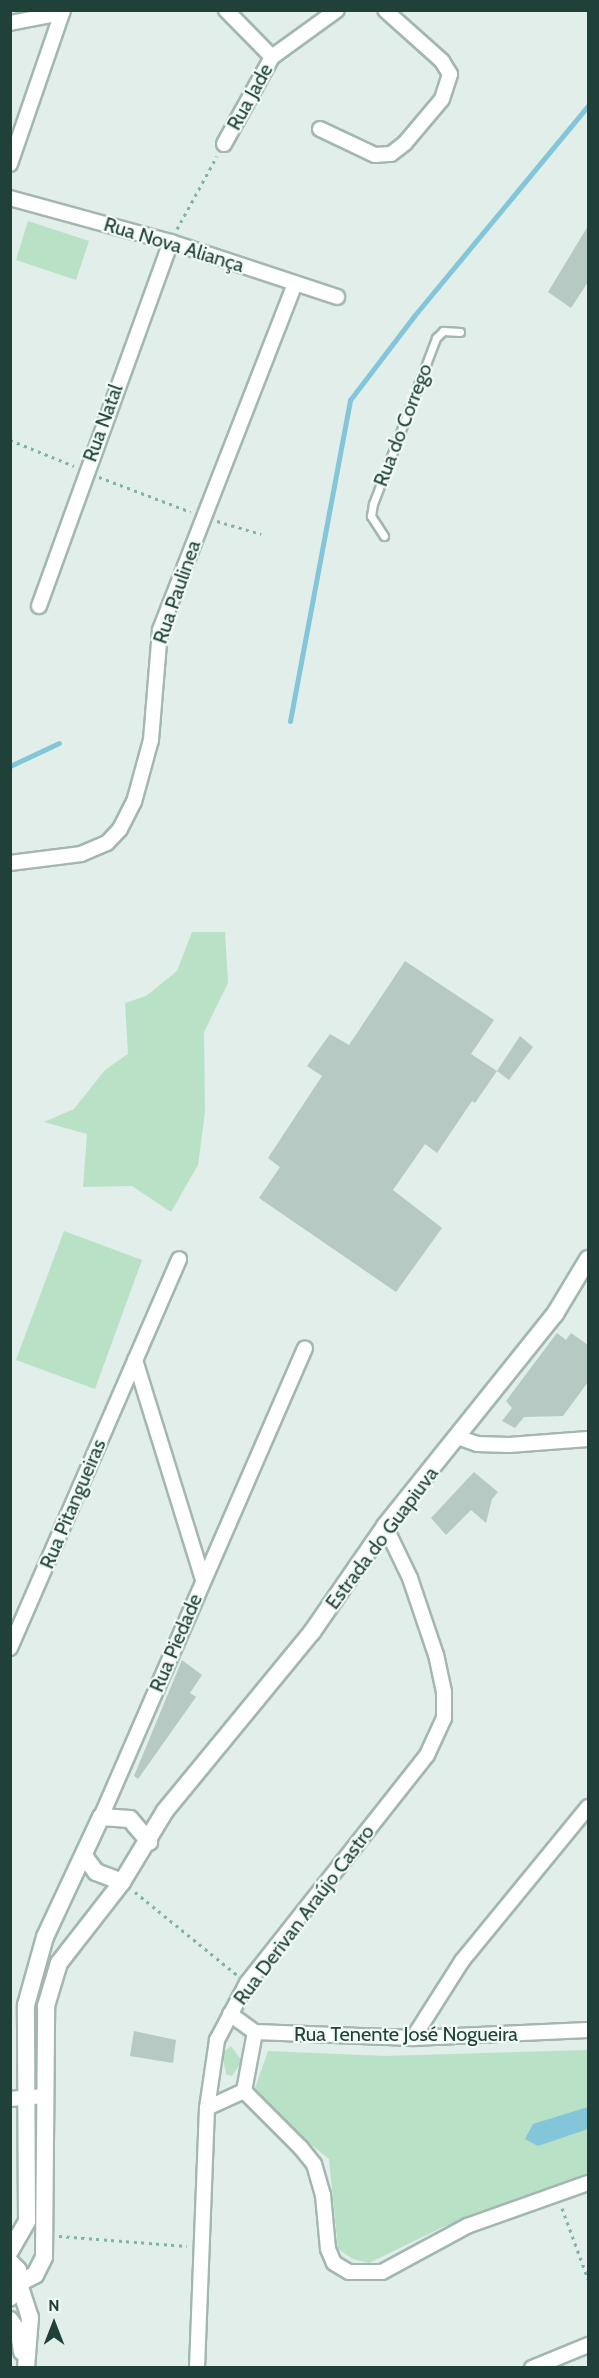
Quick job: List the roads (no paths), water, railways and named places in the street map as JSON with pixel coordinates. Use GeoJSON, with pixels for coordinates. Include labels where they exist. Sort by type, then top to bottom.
{"type":"FeatureCollection","features":[{"type":"Feature","properties":{"kind":"street"},"geometry":{"type":"LineString","coordinates":[[226,10],[272,57]]}},
{"type":"Feature","properties":{"kind":"street","name":"Rua Jade"},"geometry":{"type":"LineString","coordinates":[[224,144],[272,57],[337,10]]}},
{"type":"Feature","properties":{"kind":"street"},"geometry":{"type":"LineString","coordinates":[[320,129],[375,155],[391,154],[442,99],[450,74],[442,61],[385,10]]}},
{"type":"Feature","properties":{"kind":"street"},"geometry":{"type":"LineString","coordinates":[[10,23],[63,12]]}},
{"type":"Feature","properties":{"kind":"street"},"geometry":{"type":"LineString","coordinates":[[10,164],[63,12]]}},
{"type":"Feature","properties":{"kind":"street","name":"Rua Nova Aliança"},"geometry":{"type":"LineString","coordinates":[[10,198],[171,242],[337,297]]}},
{"type":"Feature","properties":{"kind":"street","name":"Rua Natal"},"geometry":{"type":"LineString","coordinates":[[39,606],[171,242]]}},
{"type":"Feature","properties":{"kind":"street","name":"Rua Paulinea"},"geometry":{"type":"LineString","coordinates":[[10,863],[81,854],[107,843],[120,829],[134,802],[151,740],[160,630],[295,284]]}},
{"type":"Feature","properties":{"kind":"street","name":"Rua Pitangueiras"},"geometry":{"type":"LineString","coordinates":[[10,1648],[179,1259]]}},
{"type":"Feature","properties":{"kind":"street","name":"Estrada do Guapiuva"},"geometry":{"type":"LineString","coordinates":[[17,2289],[35,2275],[43,2262],[46,2235],[44,2114],[46,2006],[59,1963],[122,1882],[165,1811],[312,1632],[385,1526],[460,1438],[555,1314],[588,1259]]}},
{"type":"Feature","properties":{"kind":"street","name":"Rua Piedade"},"geometry":{"type":"LineString","coordinates":[[18,2097],[26,2005],[45,1937],[84,1856],[305,1348]]}},
{"type":"Feature","properties":{"kind":"street"},"geometry":{"type":"LineString","coordinates":[[135,1360],[203,1580]]}},
{"type":"Feature","properties":{"kind":"street"},"geometry":{"type":"LineString","coordinates":[[460,1438],[477,1444],[509,1445],[588,1439]]}},
{"type":"Feature","properties":{"kind":"street","name":"Rua Derivan Araújo Castro"},"geometry":{"type":"LineString","coordinates":[[197,2367],[207,2108],[217,2040],[247,1983],[427,1755],[444,1718],[444,1692],[436,1655],[410,1578],[385,1526]]}},
{"type":"Feature","properties":{"kind":"street"},"geometry":{"type":"LineString","coordinates":[[413,2038],[462,1961],[588,1807]]}},
{"type":"Feature","properties":{"kind":"street"},"geometry":{"type":"LineString","coordinates":[[101,1817],[130,1819],[165,1811]]}},
{"type":"Feature","properties":{"kind":"street"},"geometry":{"type":"LineString","coordinates":[[130,1819],[148,1842]]}},
{"type":"Feature","properties":{"kind":"street"},"geometry":{"type":"LineString","coordinates":[[84,1856],[96,1872],[122,1882]]}},
{"type":"Feature","properties":{"kind":"street"},"geometry":{"type":"LineString","coordinates":[[230,2014],[255,2032],[244,2091]]}},
{"type":"Feature","properties":{"kind":"street","name":"Rua Tenente José Nogueira"},"geometry":{"type":"LineString","coordinates":[[255,2032],[413,2038],[588,2031]]}},
{"type":"Feature","properties":{"kind":"street"},"geometry":{"type":"LineString","coordinates":[[207,2108],[244,2091]]}},
{"type":"Feature","properties":{"kind":"street"},"geometry":{"type":"LineString","coordinates":[[244,2091],[314,2164],[323,2195],[328,2249],[334,2263],[349,2272],[382,2272],[467,2226],[588,2183]]}},
{"type":"Feature","properties":{"kind":"street"},"geometry":{"type":"LineString","coordinates":[[10,2251],[27,2222],[18,2097],[45,2096]]}},
{"type":"Feature","properties":{"kind":"street"},"geometry":{"type":"LineString","coordinates":[[10,2262],[18,2270],[17,2289],[30,2317],[26,2367]]}},
{"type":"Feature","properties":{"kind":"street"},"geometry":{"type":"LineString","coordinates":[[10,2320],[19,2333],[26,2367]]}},
{"type":"Feature","properties":{"kind":"street"},"geometry":{"type":"LineString","coordinates":[[532,2367],[588,2345]]}},
{"type":"Feature","properties":{"kind":"lane","name":"Rua do Corrego"},"geometry":{"type":"LineString","coordinates":[[384,536],[371,516],[373,504],[436,338],[443,331],[460,332]]}},
{"type":"Feature","properties":{"kind":"water"},"geometry":{"type":"Polygon","coordinates":[[[588,2107],[588,2129],[538,2146],[525,2139],[533,2124],[588,2107]]]}},
{"type":"Feature","properties":{"kind":"waterway"},"geometry":{"type":"LineString","coordinates":[[290,721],[350,400],[414,316],[588,106]]}},
{"type":"Feature","properties":{"kind":"waterway"},"geometry":{"type":"LineString","coordinates":[[10,766],[59,743]]}}]}
